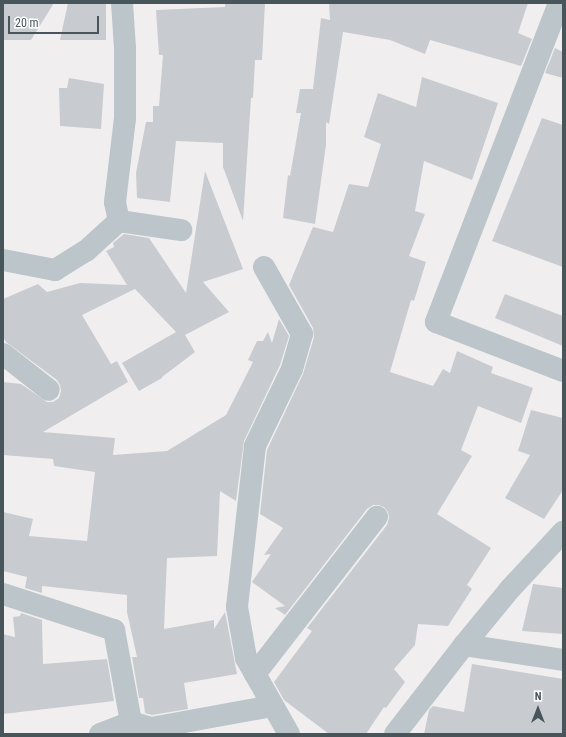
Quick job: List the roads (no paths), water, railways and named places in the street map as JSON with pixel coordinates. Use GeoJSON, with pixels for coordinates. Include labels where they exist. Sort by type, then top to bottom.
{"type":"FeatureCollection","features":[{"type":"Feature","properties":{"kind":"street"},"geometry":{"type":"LineString","coordinates":[[119,221],[115,202],[125,118],[125,48],[122,3]]}},
{"type":"Feature","properties":{"kind":"street"},"geometry":{"type":"LineString","coordinates":[[559,3],[436,322],[563,371]]}},
{"type":"Feature","properties":{"kind":"street"},"geometry":{"type":"LineString","coordinates":[[119,221],[181,230]]}},
{"type":"Feature","properties":{"kind":"street"},"geometry":{"type":"LineString","coordinates":[[3,260],[55,270],[86,252],[119,221]]}},
{"type":"Feature","properties":{"kind":"street"},"geometry":{"type":"LineString","coordinates":[[264,267],[302,334],[292,370],[256,446],[237,606],[246,658],[289,734]]}},
{"type":"Feature","properties":{"kind":"street"},"geometry":{"type":"LineString","coordinates":[[3,354],[49,390]]}},
{"type":"Feature","properties":{"kind":"street"},"geometry":{"type":"LineString","coordinates":[[255,674],[377,517]]}},
{"type":"Feature","properties":{"kind":"street"},"geometry":{"type":"LineString","coordinates":[[395,734],[464,645],[510,589],[563,532]]}},
{"type":"Feature","properties":{"kind":"street"},"geometry":{"type":"LineString","coordinates":[[3,594],[114,630],[131,722]]}},
{"type":"Feature","properties":{"kind":"street"},"geometry":{"type":"LineString","coordinates":[[464,645],[563,660]]}},
{"type":"Feature","properties":{"kind":"street"},"geometry":{"type":"LineString","coordinates":[[100,734],[131,722],[151,728],[272,706]]}}]}
